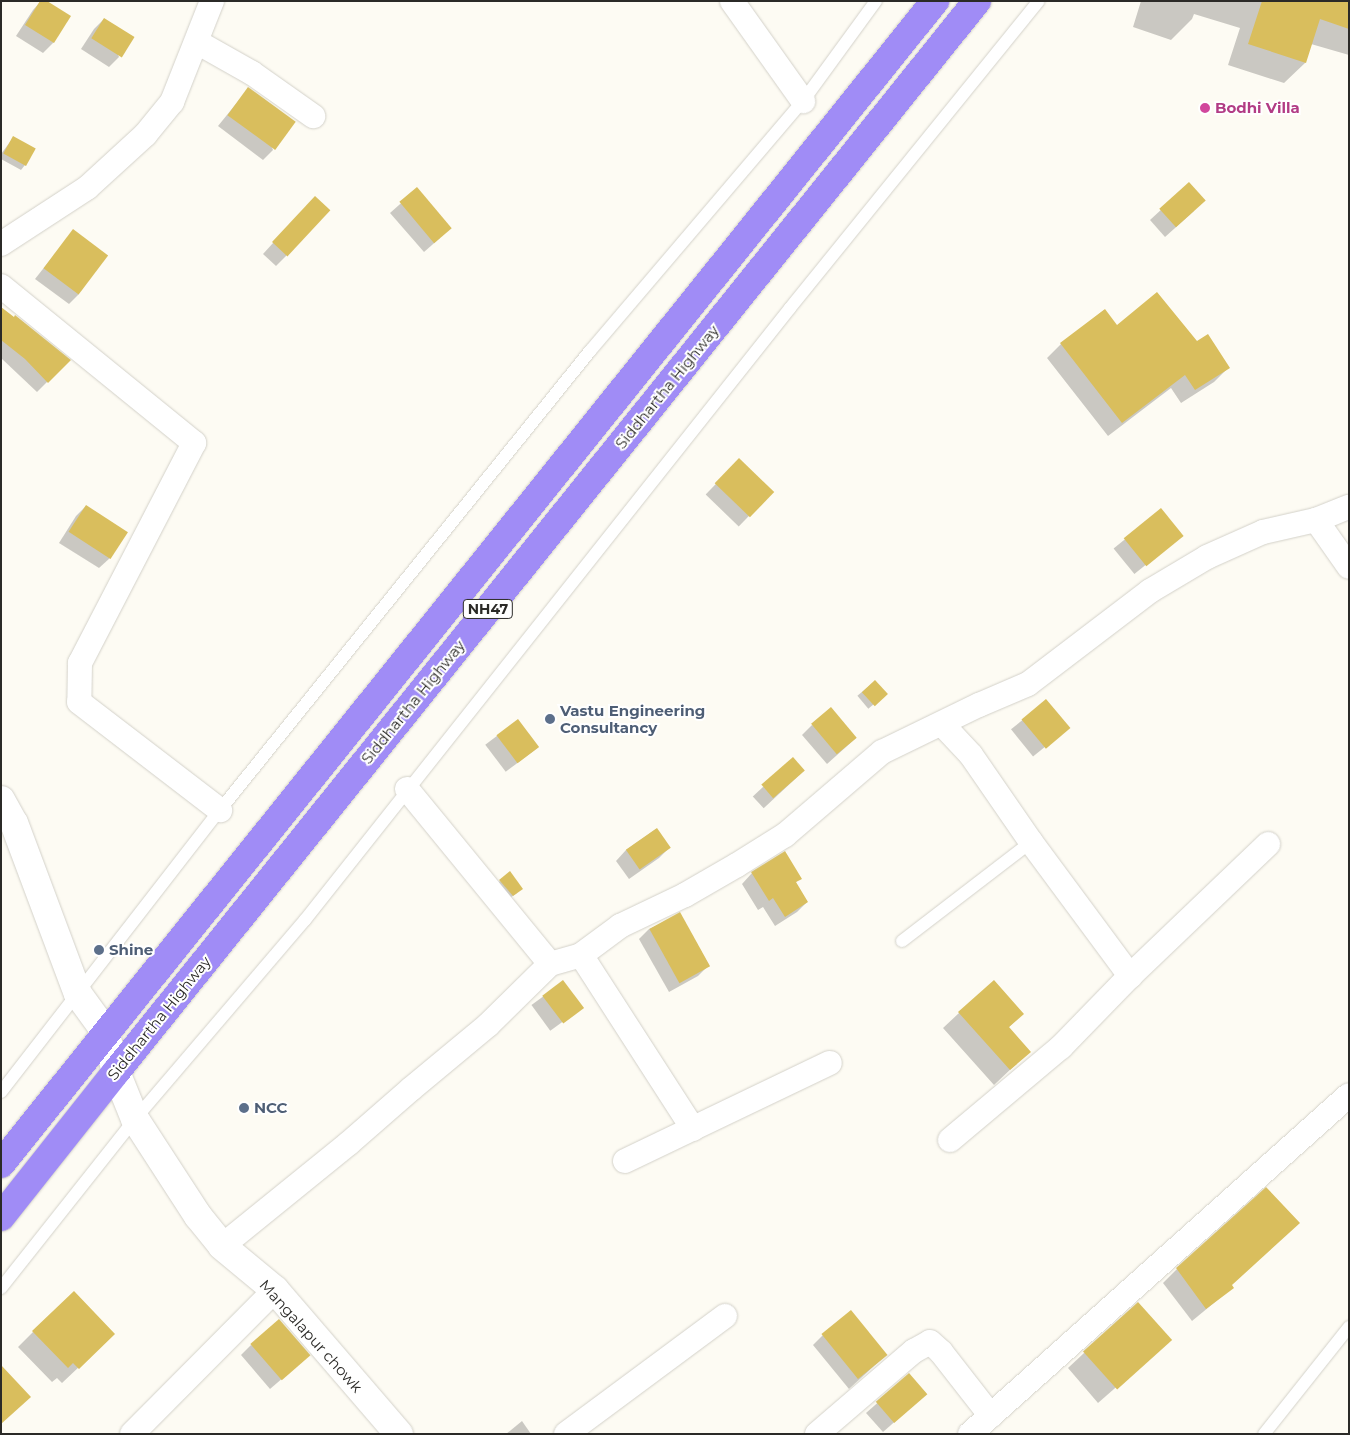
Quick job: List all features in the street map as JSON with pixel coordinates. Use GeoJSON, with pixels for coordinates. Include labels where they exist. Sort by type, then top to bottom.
{"type":"FeatureCollection","features":[{"type":"Feature","properties":{"kind":"highway","name":"Siddhartha Highway"},"geometry":{"type":"LineString","coordinates":[[1,1164],[105,1032],[936,1]]}},
{"type":"Feature","properties":{"kind":"highway","name":"Siddhartha Highway"},"geometry":{"type":"LineString","coordinates":[[1,1217],[978,1]]}},
{"type":"Feature","properties":{"kind":"street"},"geometry":{"type":"LineString","coordinates":[[1,244],[87,188],[145,135],[172,102],[212,1]]}},
{"type":"Feature","properties":{"kind":"street"},"geometry":{"type":"LineString","coordinates":[[732,1],[803,101]]}},
{"type":"Feature","properties":{"kind":"street"},"geometry":{"type":"LineString","coordinates":[[197,42],[252,73],[313,116]]}},
{"type":"Feature","properties":{"kind":"street"},"geometry":{"type":"LineString","coordinates":[[1,286],[194,443],[80,663],[79,702],[220,810]]}},
{"type":"Feature","properties":{"kind":"street"},"geometry":{"type":"LineString","coordinates":[[222,1246],[348,1144],[488,1025],[550,964],[581,955],[620,926],[685,895],[785,835],[882,752],[978,705],[1028,684],[1150,591],[1207,556],[1263,532],[1316,520],[1349,507]]}},
{"type":"Feature","properties":{"kind":"street"},"geometry":{"type":"LineString","coordinates":[[1316,520],[1349,567]]}},
{"type":"Feature","properties":{"kind":"street"},"geometry":{"type":"LineString","coordinates":[[942,724],[971,755],[1031,842],[1130,976]]}},
{"type":"Feature","properties":{"kind":"street"},"geometry":{"type":"LineString","coordinates":[[407,789],[550,964]]}},
{"type":"Feature","properties":{"kind":"street"},"geometry":{"type":"LineString","coordinates":[[1,800],[14,823],[78,994],[105,1032]]}},
{"type":"Feature","properties":{"kind":"street"},"geometry":{"type":"LineString","coordinates":[[950,1140],[1061,1047],[1130,976],[1268,844]]}},
{"type":"Feature","properties":{"kind":"street"},"geometry":{"type":"LineString","coordinates":[[581,955],[693,1129]]}},
{"type":"Feature","properties":{"kind":"street","name":"Mangalapur chowk"},"geometry":{"type":"LineString","coordinates":[[105,1032],[116,1072],[135,1119],[198,1216],[222,1246],[275,1290],[399,1434]]}},
{"type":"Feature","properties":{"kind":"street"},"geometry":{"type":"LineString","coordinates":[[625,1161],[830,1063]]}},
{"type":"Feature","properties":{"kind":"street"},"geometry":{"type":"LineString","coordinates":[[970,1434],[1349,1095]]}},
{"type":"Feature","properties":{"kind":"street"},"geometry":{"type":"LineString","coordinates":[[132,1434],[275,1290]]}},
{"type":"Feature","properties":{"kind":"street"},"geometry":{"type":"LineString","coordinates":[[566,1434],[725,1316]]}},
{"type":"Feature","properties":{"kind":"street"},"geometry":{"type":"LineString","coordinates":[[817,1434],[914,1351],[930,1342],[941,1352],[991,1416]]}},
{"type":"Feature","properties":{"kind":"lane"},"geometry":{"type":"LineString","coordinates":[[1,1092],[220,810],[590,351],[803,101],[876,1]]}},
{"type":"Feature","properties":{"kind":"lane"},"geometry":{"type":"LineString","coordinates":[[1,1288],[135,1119],[304,920],[784,316],[1039,1]]}},
{"type":"Feature","properties":{"kind":"lane"},"geometry":{"type":"LineString","coordinates":[[902,941],[1031,842]]}},
{"type":"Feature","properties":{"kind":"lane"},"geometry":{"type":"LineString","coordinates":[[1264,1434],[1349,1327]]}},
{"type":"Feature","properties":{"kind":"building"},"geometry":{"type":"Polygon","coordinates":[[[40,1],[47,1],[71,16],[54,43],[25,25],[40,1]]]}},
{"type":"Feature","properties":{"kind":"building"},"geometry":{"type":"Polygon","coordinates":[[[1262,1],[1349,1],[1349,29],[1320,19],[1306,63],[1248,44],[1262,1]]]}},
{"type":"Feature","properties":{"kind":"building"},"geometry":{"type":"Polygon","coordinates":[[[104,18],[135,37],[122,57],[91,38],[104,18]]]}},
{"type":"Feature","properties":{"kind":"building"},"geometry":{"type":"Polygon","coordinates":[[[248,87],[296,122],[275,150],[227,115],[248,87]]]}},
{"type":"Feature","properties":{"kind":"building"},"geometry":{"type":"Polygon","coordinates":[[[13,136],[36,149],[26,166],[3,153],[13,136]]]}},
{"type":"Feature","properties":{"kind":"building"},"geometry":{"type":"Polygon","coordinates":[[[1189,182],[1206,201],[1176,227],[1159,209],[1189,182]]]}},
{"type":"Feature","properties":{"kind":"building"},"geometry":{"type":"Polygon","coordinates":[[[417,187],[452,228],[434,243],[399,202],[417,187]]]}},
{"type":"Feature","properties":{"kind":"building"},"geometry":{"type":"Polygon","coordinates":[[[315,196],[330,210],[287,256],[272,242],[315,196]]]}},
{"type":"Feature","properties":{"kind":"building"},"geometry":{"type":"Polygon","coordinates":[[[73,229],[108,255],[79,295],[44,268],[73,229]]]}},
{"type":"Feature","properties":{"kind":"building"},"geometry":{"type":"Polygon","coordinates":[[[1157,292],[1197,341],[1208,334],[1230,368],[1195,390],[1185,375],[1122,423],[1060,343],[1105,309],[1117,325],[1157,292]]]}},
{"type":"Feature","properties":{"kind":"building"},"geometry":{"type":"Polygon","coordinates":[[[1,307],[14,317],[15,315],[71,360],[48,383],[25,359],[1,340],[1,307]]]}},
{"type":"Feature","properties":{"kind":"building"},"geometry":{"type":"Polygon","coordinates":[[[739,458],[774,492],[750,517],[715,483],[739,458]]]}},
{"type":"Feature","properties":{"kind":"building"},"geometry":{"type":"Polygon","coordinates":[[[86,505],[128,532],[111,559],[69,532],[86,505]]]}},
{"type":"Feature","properties":{"kind":"building"},"geometry":{"type":"Polygon","coordinates":[[[1161,508],[1184,536],[1146,566],[1124,538],[1161,508]]]}},
{"type":"Feature","properties":{"kind":"building"},"geometry":{"type":"Polygon","coordinates":[[[875,680],[888,694],[875,706],[862,692],[875,680]]]}},
{"type":"Feature","properties":{"kind":"building"},"geometry":{"type":"Polygon","coordinates":[[[1046,699],[1070,728],[1046,749],[1021,720],[1046,699]]]}},
{"type":"Feature","properties":{"kind":"building"},"geometry":{"type":"Polygon","coordinates":[[[831,707],[857,738],[837,754],[811,724],[831,707]]]}},
{"type":"Feature","properties":{"kind":"building"},"geometry":{"type":"Polygon","coordinates":[[[518,719],[539,747],[518,763],[496,735],[518,719]]]}},
{"type":"Feature","properties":{"kind":"building"},"geometry":{"type":"Polygon","coordinates":[[[793,757],[805,771],[773,798],[761,785],[793,757]]]}},
{"type":"Feature","properties":{"kind":"building"},"geometry":{"type":"Polygon","coordinates":[[[657,828],[671,848],[640,869],[626,850],[657,828]]]}},
{"type":"Feature","properties":{"kind":"building"},"geometry":{"type":"Polygon","coordinates":[[[785,851],[802,879],[796,882],[808,902],[785,917],[773,898],[769,901],[751,872],[785,851]]]}},
{"type":"Feature","properties":{"kind":"building"},"geometry":{"type":"Polygon","coordinates":[[[510,871],[523,889],[513,896],[499,880],[510,871]]]}},
{"type":"Feature","properties":{"kind":"building"},"geometry":{"type":"Polygon","coordinates":[[[680,912],[710,966],[679,983],[649,929],[680,912]]]}},
{"type":"Feature","properties":{"kind":"building"},"geometry":{"type":"Polygon","coordinates":[[[563,980],[584,1008],[563,1024],[542,996],[563,980]]]}},
{"type":"Feature","properties":{"kind":"building"},"geometry":{"type":"Polygon","coordinates":[[[994,980],[1024,1014],[1009,1027],[1031,1052],[1010,1070],[958,1012],[994,980]]]}},
{"type":"Feature","properties":{"kind":"building"},"geometry":{"type":"Polygon","coordinates":[[[1266,1187],[1300,1223],[1232,1285],[1234,1288],[1206,1309],[1176,1268],[1266,1187]]]}},
{"type":"Feature","properties":{"kind":"building"},"geometry":{"type":"Polygon","coordinates":[[[74,1291],[115,1334],[79,1369],[73,1363],[68,1368],[32,1331],[74,1291]]]}},
{"type":"Feature","properties":{"kind":"building"},"geometry":{"type":"Polygon","coordinates":[[[1138,1302],[1172,1340],[1117,1389],[1083,1352],[1138,1302]]]}},
{"type":"Feature","properties":{"kind":"building"},"geometry":{"type":"Polygon","coordinates":[[[851,1310],[888,1355],[858,1379],[821,1334],[851,1310]]]}},
{"type":"Feature","properties":{"kind":"building"},"geometry":{"type":"Polygon","coordinates":[[[279,1319],[310,1355],[282,1380],[250,1344],[279,1319]]]}},
{"type":"Feature","properties":{"kind":"building"},"geometry":{"type":"Polygon","coordinates":[[[1,1365],[31,1397],[1,1424],[1,1365]]]}},
{"type":"Feature","properties":{"kind":"building"},"geometry":{"type":"Polygon","coordinates":[[[909,1373],[927,1394],[894,1423],[876,1402],[909,1373]]]}},
{"type":"Feature","properties":{"kind":"place","name":"Bodhi Villa"},"geometry":{"type":"Point","coordinates":[1205,108]}},
{"type":"Feature","properties":{"kind":"place","name":"Vastu Engineering Consultancy"},"geometry":{"type":"Point","coordinates":[550,719]}},
{"type":"Feature","properties":{"kind":"place","name":"Shine"},"geometry":{"type":"Point","coordinates":[99,950]}},
{"type":"Feature","properties":{"kind":"place","name":"NCC"},"geometry":{"type":"Point","coordinates":[244,1108]}}]}
